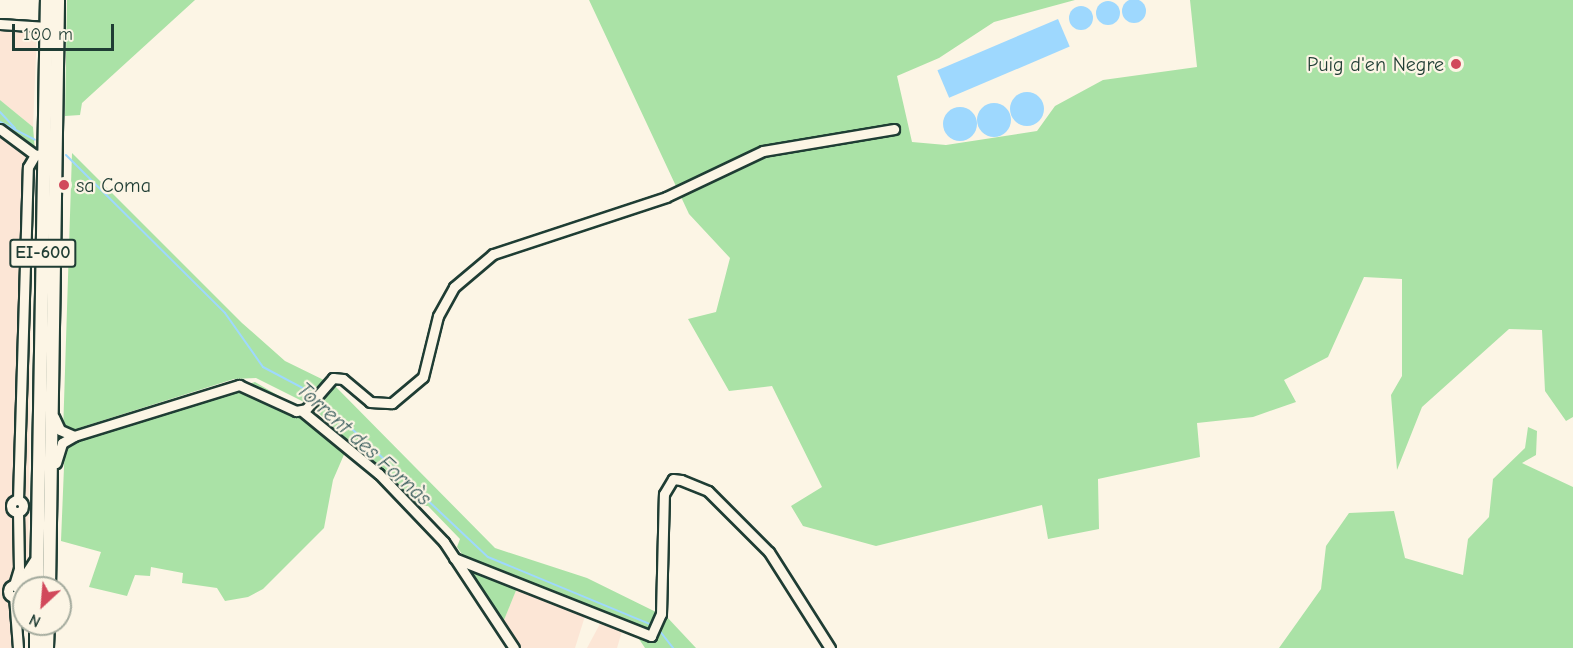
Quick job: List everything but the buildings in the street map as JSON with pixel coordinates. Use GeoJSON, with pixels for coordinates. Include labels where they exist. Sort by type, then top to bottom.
{"type":"FeatureCollection","features":[{"type":"Feature","properties":{"kind":"main road","name":"EI-600"},"geometry":{"type":"LineString","coordinates":[[37,576],[41,352],[40,155],[47,0]]}},
{"type":"Feature","properties":{"kind":"main road","name":"EI-600"},"geometry":{"type":"LineString","coordinates":[[49,576],[58,0]]}},
{"type":"Feature","properties":{"kind":"main road"},"geometry":{"type":"LineString","coordinates":[[25,576],[37,558]]}},
{"type":"Feature","properties":{"kind":"street"},"geometry":{"type":"LineString","coordinates":[[0,24],[47,27]]}},
{"type":"Feature","properties":{"kind":"street"},"geometry":{"type":"LineString","coordinates":[[0,129],[40,155],[28,167],[18,500],[23,507],[18,512],[17,576]]}},
{"type":"Feature","properties":{"kind":"street"},"geometry":{"type":"LineString","coordinates":[[305,408],[330,380],[344,379],[358,395],[381,404],[410,392],[428,367],[447,298],[464,275],[504,248],[666,197],[763,150],[894,129]]}},
{"type":"Feature","properties":{"kind":"street"},"geometry":{"type":"LineString","coordinates":[[22,368],[32,367],[41,352]]}},
{"type":"Feature","properties":{"kind":"street"},"geometry":{"type":"LineString","coordinates":[[50,510],[56,454],[74,436],[239,386],[305,408],[379,474],[454,558],[514,648]]}},
{"type":"Feature","properties":{"kind":"street"},"geometry":{"type":"LineString","coordinates":[[52,409],[60,430],[74,436]]}},
{"type":"Feature","properties":{"kind":"street"},"geometry":{"type":"LineString","coordinates":[[454,558],[651,636],[661,614],[664,494],[673,479],[681,480],[708,491],[769,552],[830,648]]}},
{"type":"Feature","properties":{"kind":"shaded area"},"geometry":{"type":"Polygon","coordinates":[[[0,26],[37,30],[33,127],[0,100],[0,26]]]}},
{"type":"Feature","properties":{"kind":"shaded area"},"geometry":{"type":"Polygon","coordinates":[[[0,134],[33,162],[28,559],[16,569],[16,576],[12,576],[13,648],[0,648],[0,134]]]}},
{"type":"Feature","properties":{"kind":"shaded area"},"geometry":{"type":"Polygon","coordinates":[[[517,588],[585,616],[575,648],[517,648],[502,625],[517,588]]]}},
{"type":"Feature","properties":{"kind":"shaded area"},"geometry":{"type":"Polygon","coordinates":[[[601,622],[622,631],[617,648],[587,648],[601,622]]]}},
{"type":"Feature","properties":{"kind":"green space"},"geometry":{"type":"Polygon","coordinates":[[[67,0],[195,0],[82,103],[80,115],[65,116],[67,0]]]}},
{"type":"Feature","properties":{"kind":"green space"},"geometry":{"type":"Polygon","coordinates":[[[589,0],[1075,0],[994,22],[939,58],[897,76],[912,142],[946,145],[1037,131],[1055,106],[1103,80],[1197,67],[1190,0],[1573,0],[1573,417],[1566,421],[1545,391],[1542,330],[1509,329],[1422,407],[1397,470],[1391,395],[1402,376],[1402,279],[1364,277],[1328,357],[1284,380],[1296,402],[1253,417],[1197,423],[1200,457],[1098,479],[1099,529],[1048,539],[1042,505],[876,546],[803,526],[791,506],[822,487],[772,386],[729,391],[688,319],[716,312],[730,258],[689,214],[589,0]]]}},
{"type":"Feature","properties":{"kind":"green space"},"geometry":{"type":"Polygon","coordinates":[[[0,100],[33,127],[35,151],[0,125],[0,100]]]}},
{"type":"Feature","properties":{"kind":"green space"},"geometry":{"type":"Polygon","coordinates":[[[72,153],[242,323],[285,361],[334,385],[495,548],[587,578],[658,613],[649,634],[467,561],[457,547],[460,539],[428,506],[417,506],[310,405],[256,378],[234,379],[63,433],[72,153]]]}},
{"type":"Feature","properties":{"kind":"green space"},"geometry":{"type":"Polygon","coordinates":[[[255,382],[308,413],[346,450],[333,480],[324,528],[263,589],[248,597],[225,601],[217,588],[182,583],[183,573],[151,567],[150,576],[135,575],[127,596],[89,587],[101,552],[61,541],[65,442],[255,382]]]}},
{"type":"Feature","properties":{"kind":"green space"},"geometry":{"type":"Polygon","coordinates":[[[1528,427],[1537,431],[1536,455],[1522,463],[1573,487],[1573,648],[1279,648],[1321,589],[1326,546],[1349,513],[1394,511],[1405,558],[1463,575],[1468,539],[1489,517],[1493,479],[1525,448],[1528,427]]]}},
{"type":"Feature","properties":{"kind":"green space"},"geometry":{"type":"Polygon","coordinates":[[[463,566],[517,588],[502,625],[463,566]]]}},
{"type":"Feature","properties":{"kind":"green space"},"geometry":{"type":"Polygon","coordinates":[[[666,616],[696,648],[645,648],[637,636],[654,639],[666,616]]]}},
{"type":"Feature","properties":{"kind":"water"},"geometry":{"type":"Polygon","coordinates":[[[1134,-1],[1143,2],[1146,11],[1143,20],[1134,23],[1125,20],[1122,11],[1125,2],[1134,-1]]]}},
{"type":"Feature","properties":{"kind":"water"},"geometry":{"type":"Polygon","coordinates":[[[1108,1],[1117,4],[1120,13],[1117,22],[1108,25],[1099,22],[1096,13],[1099,4],[1108,1]]]}},
{"type":"Feature","properties":{"kind":"water"},"geometry":{"type":"Polygon","coordinates":[[[1081,6],[1090,9],[1093,18],[1090,27],[1081,30],[1072,27],[1069,18],[1072,9],[1081,6]]]}},
{"type":"Feature","properties":{"kind":"water"},"geometry":{"type":"Polygon","coordinates":[[[1058,19],[1070,47],[949,98],[937,70],[1058,19]]]}},
{"type":"Feature","properties":{"kind":"water"},"geometry":{"type":"Polygon","coordinates":[[[1027,92],[1039,97],[1044,109],[1039,121],[1027,126],[1015,121],[1010,109],[1015,97],[1027,92]]]}},
{"type":"Feature","properties":{"kind":"water"},"geometry":{"type":"Polygon","coordinates":[[[994,103],[1006,108],[1011,120],[1006,132],[994,137],[982,132],[977,120],[982,108],[994,103]]]}},
{"type":"Feature","properties":{"kind":"water"},"geometry":{"type":"Polygon","coordinates":[[[960,107],[972,112],[977,124],[972,136],[960,141],[948,136],[943,124],[948,112],[960,107]]]}},
{"type":"Feature","properties":{"kind":"waterway","name":"Torrent des Fornàs"},"geometry":{"type":"LineString","coordinates":[[0,112],[15,128]]}},
{"type":"Feature","properties":{"kind":"waterway","name":"Torrent des Fornàs"},"geometry":{"type":"LineString","coordinates":[[0,122],[35,140]]}},
{"type":"Feature","properties":{"kind":"waterway","name":"Torrent des Fornàs"},"geometry":{"type":"LineString","coordinates":[[66,155],[225,313],[263,367],[314,394]]}},
{"type":"Feature","properties":{"kind":"waterway","name":"Torrent des Fornàs"},"geometry":{"type":"LineString","coordinates":[[318,397],[488,557],[652,625]]}},
{"type":"Feature","properties":{"kind":"waterway","name":"Torrent des Fornàs"},"geometry":{"type":"LineString","coordinates":[[659,630],[673,648]]}},
{"type":"Feature","properties":{"kind":"place","name":"Puig d'en Negre"},"geometry":{"type":"Point","coordinates":[1456,64]}},
{"type":"Feature","properties":{"kind":"place","name":"sa Coma"},"geometry":{"type":"Point","coordinates":[64,185]}}]}
